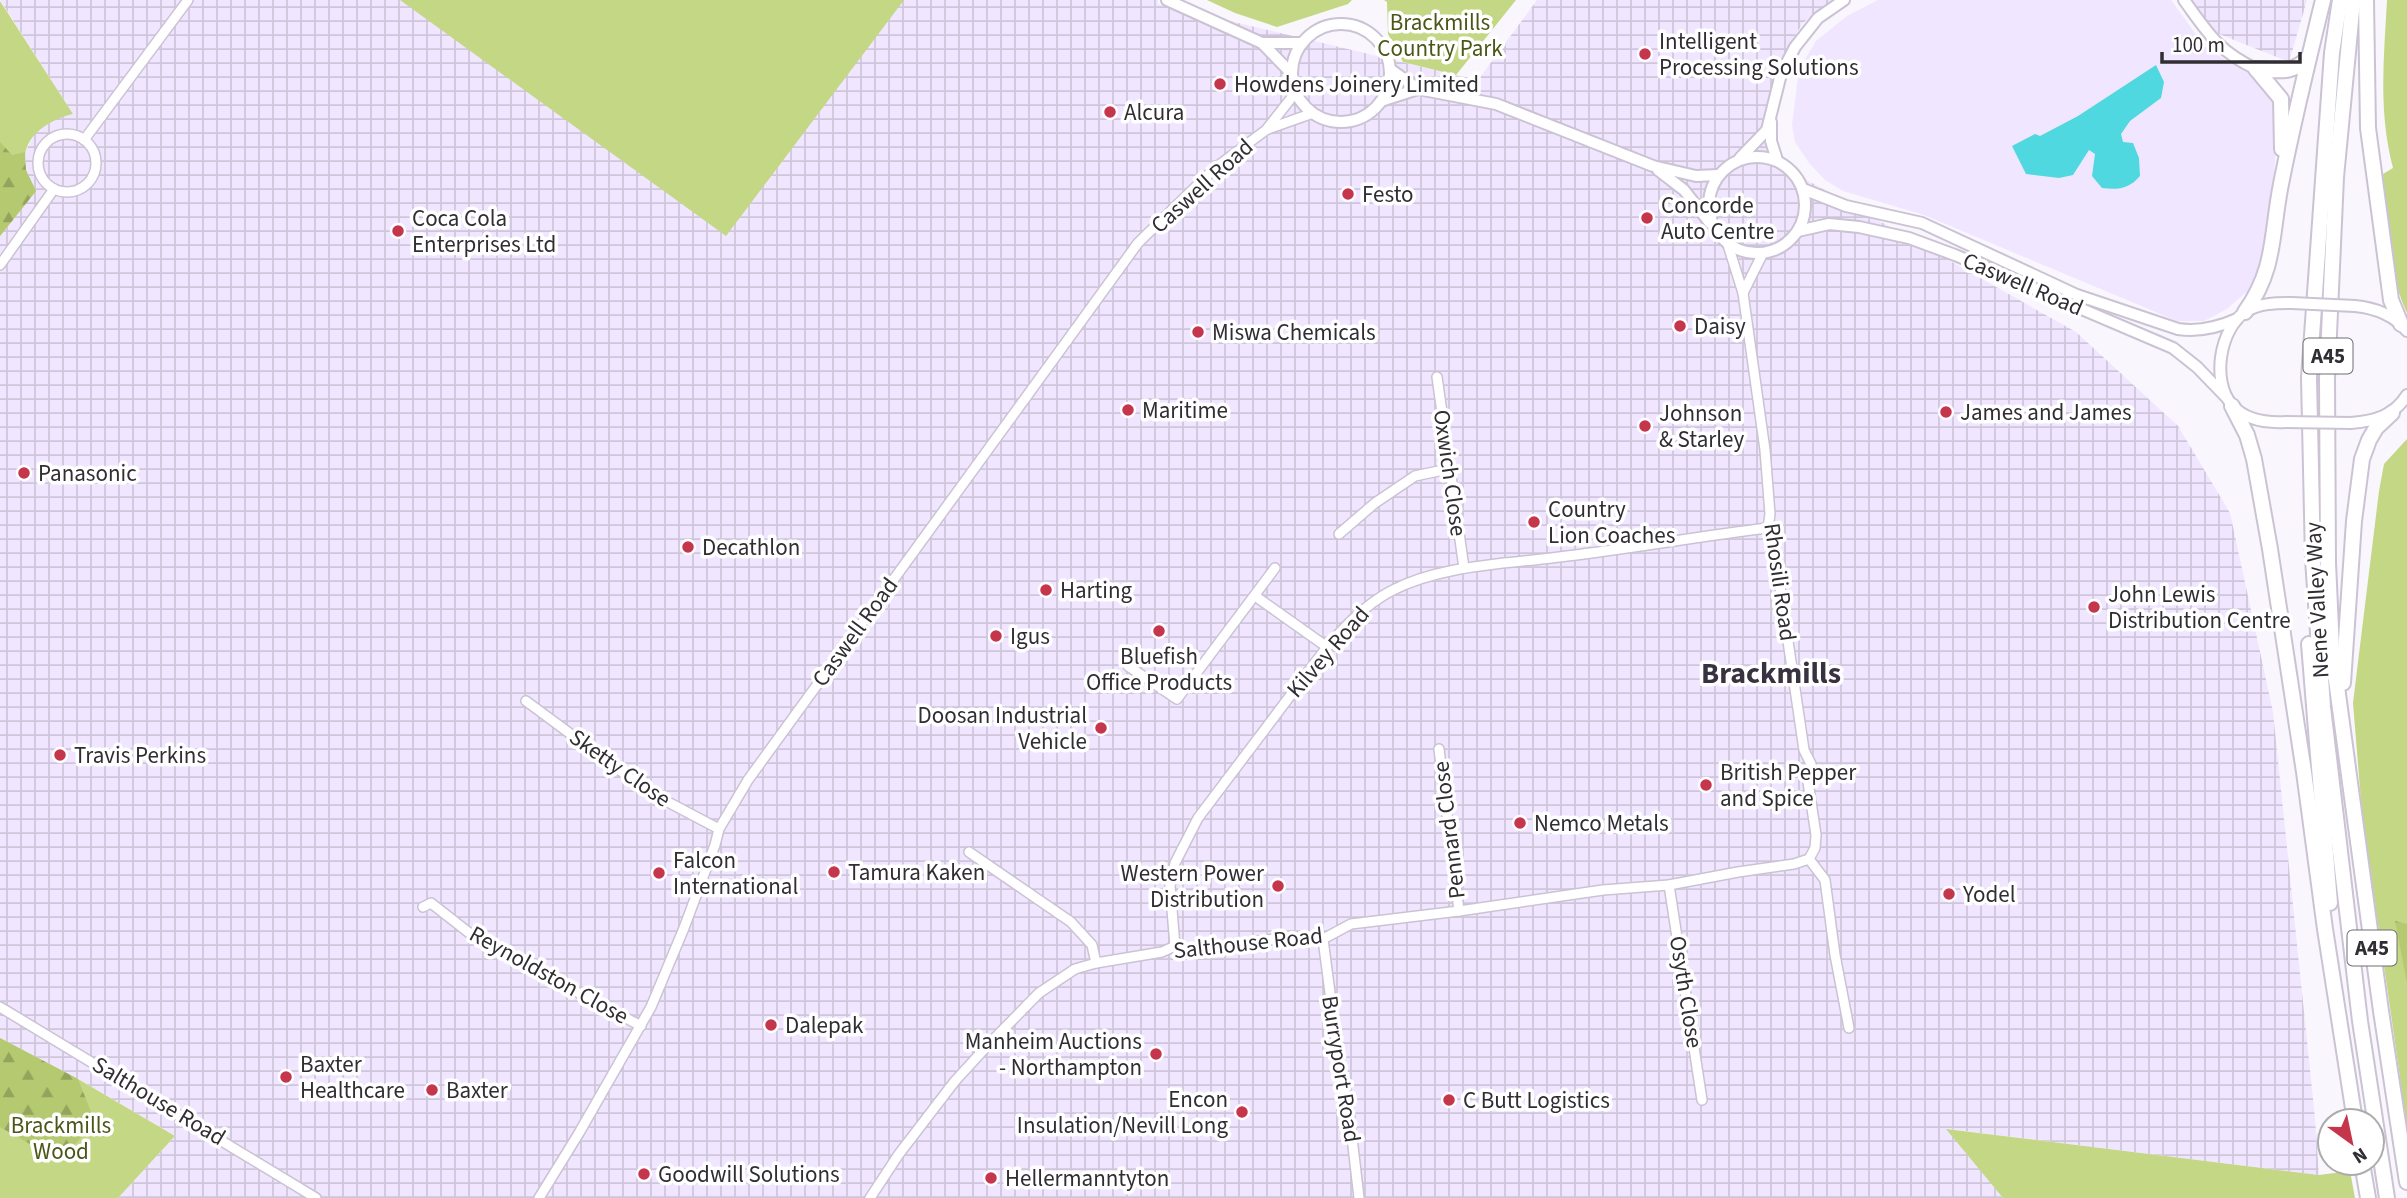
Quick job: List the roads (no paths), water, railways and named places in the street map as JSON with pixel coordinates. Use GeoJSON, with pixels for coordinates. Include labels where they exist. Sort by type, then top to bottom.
{"type":"FeatureCollection","features":[{"type":"Feature","properties":{"kind":"highway"},"geometry":{"type":"LineString","coordinates":[[2241,316],[2254,299],[2267,272],[2280,186],[2323,0]]}},
{"type":"Feature","properties":{"kind":"highway","name":"Nene Valley Way"},"geometry":{"type":"LineString","coordinates":[[2340,0],[2331,65],[2309,378],[2313,559],[2323,707],[2360,1021],[2387,1197]]}},
{"type":"Feature","properties":{"kind":"highway","name":"Nene Valley Way"},"geometry":{"type":"LineString","coordinates":[[2353,0],[2336,177],[2327,379],[2328,563],[2332,650],[2377,985],[2407,1182]]}},
{"type":"Feature","properties":{"kind":"highway"},"geometry":{"type":"LineString","coordinates":[[2366,0],[2368,128],[2391,300],[2404,328]]}},
{"type":"Feature","properties":{"kind":"highway"},"geometry":{"type":"LineString","coordinates":[[2256,69],[2293,69],[2301,66],[2309,57]]}},
{"type":"Feature","properties":{"kind":"highway"},"geometry":{"type":"LineString","coordinates":[[2256,69],[2281,99],[2280,186]]}},
{"type":"Feature","properties":{"kind":"highway"},"geometry":{"type":"LineString","coordinates":[[2230,402],[2247,435],[2254,459],[2270,549],[2353,1107]]}},
{"type":"Feature","properties":{"kind":"highway"},"geometry":{"type":"LineString","coordinates":[[2341,712],[2354,520],[2362,459],[2376,428],[2400,406]]}},
{"type":"Feature","properties":{"kind":"highway"},"geometry":{"type":"LineString","coordinates":[[2313,559],[2307,621],[2310,676],[2340,1023]]}},
{"type":"Feature","properties":{"kind":"highway"},"geometry":{"type":"LineString","coordinates":[[2364,1177],[2368,1198]]}},
{"type":"Feature","properties":{"kind":"street"},"geometry":{"type":"LineString","coordinates":[[84,139],[188,0]]}},
{"type":"Feature","properties":{"kind":"street"},"geometry":{"type":"LineString","coordinates":[[1167,0],[1262,43],[1292,74]]}},
{"type":"Feature","properties":{"kind":"street"},"geometry":{"type":"LineString","coordinates":[[1738,160],[1767,130],[1781,74],[1795,47],[1818,18],[1844,0]]}},
{"type":"Feature","properties":{"kind":"street"},"geometry":{"type":"LineString","coordinates":[[2184,0],[2216,44],[2235,59],[2256,69]]}},
{"type":"Feature","properties":{"kind":"street"},"geometry":{"type":"LineString","coordinates":[[1347,24],[1367,32],[1379,42],[1387,54],[1389,86],[1381,101],[1371,112],[1357,119],[1334,121],[1313,113],[1303,104],[1296,92],[1292,74],[1302,43],[1315,32],[1330,25],[1347,24]]}},
{"type":"Feature","properties":{"kind":"street"},"geometry":{"type":"LineString","coordinates":[[1262,43],[1302,43]]}},
{"type":"Feature","properties":{"kind":"street"},"geometry":{"type":"LineString","coordinates":[[1390,69],[1418,89],[1496,104],[1653,166],[1696,176],[1718,175]]}},
{"type":"Feature","properties":{"kind":"street"},"geometry":{"type":"LineString","coordinates":[[1381,101],[1418,89]]}},
{"type":"Feature","properties":{"kind":"street","name":"Caswell Road"},"geometry":{"type":"LineString","coordinates":[[539,1198],[641,1026],[684,928],[719,829],[748,780],[815,686],[841,656],[941,513],[1138,243],[1215,168],[1266,130],[1296,92]]}},
{"type":"Feature","properties":{"kind":"street","name":"Caswell Road"},"geometry":{"type":"LineString","coordinates":[[1266,130],[1313,113]]}},
{"type":"Feature","properties":{"kind":"street"},"geometry":{"type":"LineString","coordinates":[[1772,113],[1771,141],[1777,160]]}},
{"type":"Feature","properties":{"kind":"street"},"geometry":{"type":"LineString","coordinates":[[71,134],[84,139],[94,152],[94,173],[79,189],[69,192],[54,189],[41,175],[38,166],[43,146],[58,135],[71,134]]}},
{"type":"Feature","properties":{"kind":"street"},"geometry":{"type":"LineString","coordinates":[[1653,166],[1684,190],[1714,228],[1728,245],[1739,250],[1763,253],[1783,246],[1798,231],[1804,218],[1803,189],[1793,172],[1777,160],[1751,156],[1738,160],[1727,166],[1711,187],[1709,215],[1714,228]]}},
{"type":"Feature","properties":{"kind":"street"},"geometry":{"type":"LineString","coordinates":[[0,265],[54,189]]}},
{"type":"Feature","properties":{"kind":"street","name":"Caswell Road"},"geometry":{"type":"LineString","coordinates":[[1803,189],[1846,206],[1922,223],[2077,295],[2178,329],[2210,329],[2263,305],[2292,303],[2355,306],[2377,310],[2404,328]]}},
{"type":"Feature","properties":{"kind":"street","name":"Caswell Road"},"geometry":{"type":"LineString","coordinates":[[1798,231],[1829,224],[1859,227],[1909,238],[1955,255],[2173,348],[2197,367],[2230,402]]}},
{"type":"Feature","properties":{"kind":"street","name":"Rhosili Road"},"geometry":{"type":"LineString","coordinates":[[1728,245],[1743,293],[1765,450],[1770,514],[1768,528],[1774,546],[1804,750],[1811,764],[1808,782],[1816,835],[1815,848],[1809,859]]}},
{"type":"Feature","properties":{"kind":"street"},"geometry":{"type":"LineString","coordinates":[[1743,293],[1763,253]]}},
{"type":"Feature","properties":{"kind":"street"},"geometry":{"type":"LineString","coordinates":[[2241,316],[2223,343],[2219,364],[2230,402],[2253,419],[2273,422],[2351,423],[2378,419],[2400,406],[2407,394]]}},
{"type":"Feature","properties":{"kind":"street","name":"Oxwich Close"},"geometry":{"type":"LineString","coordinates":[[1437,377],[1464,568]]}},
{"type":"Feature","properties":{"kind":"street"},"geometry":{"type":"LineString","coordinates":[[1339,534],[1375,503],[1415,476],[1448,468]]}},
{"type":"Feature","properties":{"kind":"street","name":"Kilvey Road"},"geometry":{"type":"LineString","coordinates":[[1175,946],[1170,886],[1175,863],[1198,818],[1327,647],[1353,618],[1380,597],[1409,582],[1464,568],[1768,528]]}},
{"type":"Feature","properties":{"kind":"street"},"geometry":{"type":"LineString","coordinates":[[1128,666],[1177,699],[1275,568]]}},
{"type":"Feature","properties":{"kind":"street"},"geometry":{"type":"LineString","coordinates":[[1255,596],[1327,647]]}},
{"type":"Feature","properties":{"kind":"street","name":"Sketty Close"},"geometry":{"type":"LineString","coordinates":[[526,701],[649,792],[719,829]]}},
{"type":"Feature","properties":{"kind":"street","name":"Pennard Close"},"geometry":{"type":"LineString","coordinates":[[1439,749],[1459,911]]}},
{"type":"Feature","properties":{"kind":"street"},"geometry":{"type":"LineString","coordinates":[[969,852],[1070,922],[1092,944],[1096,963]]}},
{"type":"Feature","properties":{"kind":"street"},"geometry":{"type":"LineString","coordinates":[[1809,859],[1825,880],[1835,955],[1849,1028]]}},
{"type":"Feature","properties":{"kind":"street","name":"Salthouse Road"},"geometry":{"type":"LineString","coordinates":[[870,1198],[899,1154],[948,1091],[1004,1027],[1050,985],[1075,969],[1162,952],[1175,946],[1193,950],[1289,937],[1323,939],[1351,924],[1603,890],[1669,885],[1794,864],[1809,859]]}},
{"type":"Feature","properties":{"kind":"street","name":"Osyth Close"},"geometry":{"type":"LineString","coordinates":[[1669,885],[1702,1100]]}},
{"type":"Feature","properties":{"kind":"street","name":"Reynoldston Close"},"geometry":{"type":"LineString","coordinates":[[423,907],[431,903],[477,939],[641,1026]]}},
{"type":"Feature","properties":{"kind":"street","name":"Burryport Road"},"geometry":{"type":"LineString","coordinates":[[1323,939],[1342,1085],[1349,1103],[1359,1198]]}},
{"type":"Feature","properties":{"kind":"street","name":"Salthouse Road"},"geometry":{"type":"LineString","coordinates":[[0,1007],[316,1198]]}},
{"type":"Feature","properties":{"kind":"water"},"geometry":{"type":"Polygon","coordinates":[[[2156,65],[2164,82],[2161,98],[2130,121],[2121,134],[2123,142],[2133,143],[2139,158],[2140,176],[2132,184],[2123,188],[2102,188],[2092,176],[2095,154],[2089,150],[2073,175],[2059,178],[2026,174],[2012,146],[2035,134],[2040,136],[2078,116],[2156,65]]]}},
{"type":"Feature","properties":{"kind":"place","name":"Intelligent Processing Solutions"},"geometry":{"type":"Point","coordinates":[1645,54]}},
{"type":"Feature","properties":{"kind":"place","name":"Howdens Joinery Limited"},"geometry":{"type":"Point","coordinates":[1220,84]}},
{"type":"Feature","properties":{"kind":"place","name":"Alcura"},"geometry":{"type":"Point","coordinates":[1110,112]}},
{"type":"Feature","properties":{"kind":"place","name":"Festo"},"geometry":{"type":"Point","coordinates":[1348,194]}},
{"type":"Feature","properties":{"kind":"place","name":"Concorde Auto Centre"},"geometry":{"type":"Point","coordinates":[1647,218]}},
{"type":"Feature","properties":{"kind":"place","name":"Coca Cola Enterprises Ltd"},"geometry":{"type":"Point","coordinates":[398,231]}},
{"type":"Feature","properties":{"kind":"place","name":"Daisy"},"geometry":{"type":"Point","coordinates":[1680,326]}},
{"type":"Feature","properties":{"kind":"place","name":"Miswa Chemicals"},"geometry":{"type":"Point","coordinates":[1198,332]}},
{"type":"Feature","properties":{"kind":"place","name":"Maritime"},"geometry":{"type":"Point","coordinates":[1128,410]}},
{"type":"Feature","properties":{"kind":"place","name":"James and James"},"geometry":{"type":"Point","coordinates":[1946,412]}},
{"type":"Feature","properties":{"kind":"place","name":"Johnson & Starley"},"geometry":{"type":"Point","coordinates":[1645,426]}},
{"type":"Feature","properties":{"kind":"place","name":"Panasonic"},"geometry":{"type":"Point","coordinates":[24,473]}},
{"type":"Feature","properties":{"kind":"place","name":"Country Lion Coaches"},"geometry":{"type":"Point","coordinates":[1534,522]}},
{"type":"Feature","properties":{"kind":"place","name":"Decathlon"},"geometry":{"type":"Point","coordinates":[688,547]}},
{"type":"Feature","properties":{"kind":"place","name":"Harting"},"geometry":{"type":"Point","coordinates":[1046,590]}},
{"type":"Feature","properties":{"kind":"place","name":"John Lewis Distribution Centre"},"geometry":{"type":"Point","coordinates":[2094,607]}},
{"type":"Feature","properties":{"kind":"place","name":"Bluefish Office Products"},"geometry":{"type":"Point","coordinates":[1159,631]}},
{"type":"Feature","properties":{"kind":"place","name":"Igus"},"geometry":{"type":"Point","coordinates":[996,636]}},
{"type":"Feature","properties":{"kind":"place","name":"Doosan Industrial Vehicle"},"geometry":{"type":"Point","coordinates":[1101,728]}},
{"type":"Feature","properties":{"kind":"place","name":"Travis Perkins"},"geometry":{"type":"Point","coordinates":[60,755]}},
{"type":"Feature","properties":{"kind":"place","name":"British Pepper and Spice"},"geometry":{"type":"Point","coordinates":[1706,785]}},
{"type":"Feature","properties":{"kind":"place","name":"Nemco Metals"},"geometry":{"type":"Point","coordinates":[1520,823]}},
{"type":"Feature","properties":{"kind":"place","name":"Tamura Kaken"},"geometry":{"type":"Point","coordinates":[834,872]}},
{"type":"Feature","properties":{"kind":"place","name":"Falcon International"},"geometry":{"type":"Point","coordinates":[659,873]}},
{"type":"Feature","properties":{"kind":"place","name":"Western Power Distribution"},"geometry":{"type":"Point","coordinates":[1278,886]}},
{"type":"Feature","properties":{"kind":"place","name":"Yodel"},"geometry":{"type":"Point","coordinates":[1949,894]}},
{"type":"Feature","properties":{"kind":"place","name":"Dalepak"},"geometry":{"type":"Point","coordinates":[771,1025]}},
{"type":"Feature","properties":{"kind":"place","name":"Manheim Auctions - Northampton"},"geometry":{"type":"Point","coordinates":[1156,1054]}},
{"type":"Feature","properties":{"kind":"place","name":"Baxter Healthcare"},"geometry":{"type":"Point","coordinates":[286,1077]}},
{"type":"Feature","properties":{"kind":"place","name":"Baxter"},"geometry":{"type":"Point","coordinates":[432,1090]}},
{"type":"Feature","properties":{"kind":"place","name":"C Butt Logistics"},"geometry":{"type":"Point","coordinates":[1449,1100]}},
{"type":"Feature","properties":{"kind":"place","name":"Encon Insulation/Nevill Long"},"geometry":{"type":"Point","coordinates":[1242,1112]}},
{"type":"Feature","properties":{"kind":"place","name":"Goodwill Solutions"},"geometry":{"type":"Point","coordinates":[644,1174]}},
{"type":"Feature","properties":{"kind":"place","name":"Hellermanntyton"},"geometry":{"type":"Point","coordinates":[991,1178]}},
{"type":"Feature","properties":{"kind":"district","name":"Brackmills"},"geometry":{"type":"Point","coordinates":[1771,673]}},
{"type":"Feature","properties":{"kind":"park label","name":"Brackmills Country Park"},"geometry":{"type":"Point","coordinates":[1440,35]}},
{"type":"Feature","properties":{"kind":"park label","name":"Brackmills Wood"},"geometry":{"type":"Point","coordinates":[61,1138]}}]}
